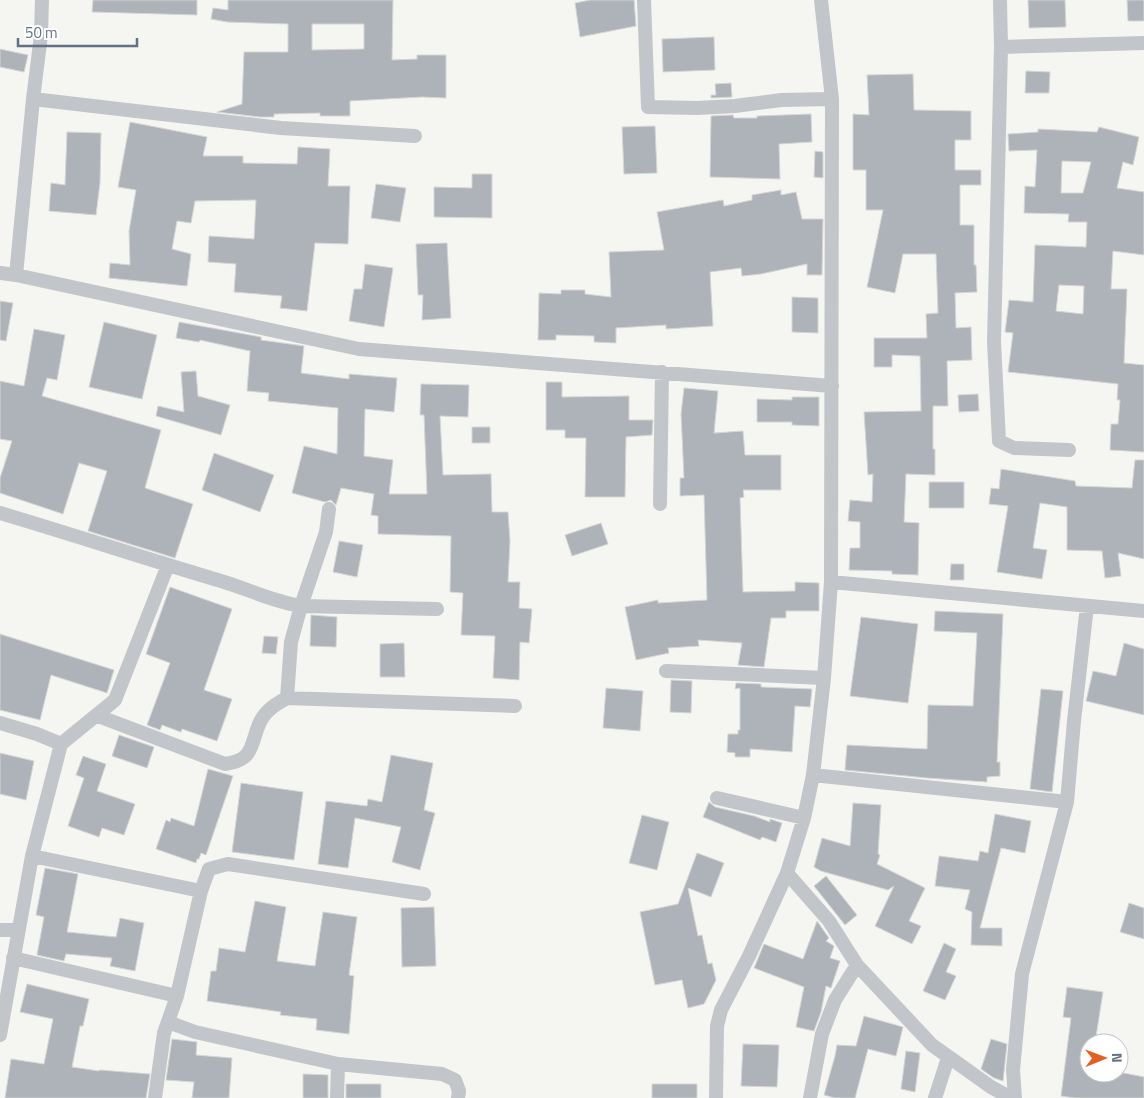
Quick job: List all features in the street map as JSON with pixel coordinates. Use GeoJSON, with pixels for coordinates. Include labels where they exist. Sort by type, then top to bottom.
{"type":"FeatureCollection","features":[{"type":"Feature","properties":{"kind":"street"},"geometry":{"type":"LineString","coordinates":[[16,275],[41,35],[42,0]]}},
{"type":"Feature","properties":{"kind":"street"},"geometry":{"type":"LineString","coordinates":[[644,0],[648,107],[697,108],[735,106],[782,100],[832,99]]}},
{"type":"Feature","properties":{"kind":"street"},"geometry":{"type":"LineString","coordinates":[[716,1098],[717,1026],[721,1010],[749,956],[786,873],[804,818],[814,775],[824,678],[831,582],[832,99],[820,0]]}},
{"type":"Feature","properties":{"kind":"street"},"geometry":{"type":"LineString","coordinates":[[1000,0],[1001,47],[994,342],[999,441],[1014,448],[1069,450]]}},
{"type":"Feature","properties":{"kind":"street"},"geometry":{"type":"LineString","coordinates":[[1001,47],[1144,43]]}},
{"type":"Feature","properties":{"kind":"street"},"geometry":{"type":"LineString","coordinates":[[33,99],[281,128],[415,136]]}},
{"type":"Feature","properties":{"kind":"street"},"geometry":{"type":"LineString","coordinates":[[0,273],[359,349],[832,386]]}},
{"type":"Feature","properties":{"kind":"street"},"geometry":{"type":"LineString","coordinates":[[660,504],[662,372]]}},
{"type":"Feature","properties":{"kind":"street"},"geometry":{"type":"LineString","coordinates":[[286,698],[290,642],[326,532],[329,509]]}},
{"type":"Feature","properties":{"kind":"street"},"geometry":{"type":"LineString","coordinates":[[0,514],[115,547],[287,604],[301,606],[437,609]]}},
{"type":"Feature","properties":{"kind":"street"},"geometry":{"type":"LineString","coordinates":[[0,1035],[12,958],[32,856],[61,744],[98,716],[115,700],[168,566]]}},
{"type":"Feature","properties":{"kind":"street"},"geometry":{"type":"LineString","coordinates":[[831,582],[1144,611]]}},
{"type":"Feature","properties":{"kind":"street"},"geometry":{"type":"LineString","coordinates":[[1015,1098],[1013,1070],[1022,974],[1067,802],[1074,721],[1088,606]]}},
{"type":"Feature","properties":{"kind":"street"},"geometry":{"type":"LineString","coordinates":[[666,671],[824,678]]}},
{"type":"Feature","properties":{"kind":"street"},"geometry":{"type":"LineString","coordinates":[[98,716],[225,764],[239,762],[250,750],[261,721],[271,707],[286,698],[514,706]]}},
{"type":"Feature","properties":{"kind":"street"},"geometry":{"type":"LineString","coordinates":[[0,723],[37,734],[61,744]]}},
{"type":"Feature","properties":{"kind":"street"},"geometry":{"type":"LineString","coordinates":[[814,775],[1067,802]]}},
{"type":"Feature","properties":{"kind":"street"},"geometry":{"type":"LineString","coordinates":[[717,798],[804,818]]}},
{"type":"Feature","properties":{"kind":"street"},"geometry":{"type":"LineString","coordinates":[[32,856],[201,891]]}},
{"type":"Feature","properties":{"kind":"street"},"geometry":{"type":"LineString","coordinates":[[156,1098],[164,1033],[177,996],[201,891],[209,869],[228,864],[424,894]]}},
{"type":"Feature","properties":{"kind":"street"},"geometry":{"type":"LineString","coordinates":[[786,873],[829,921],[857,964],[932,1045],[991,1087],[1011,1098]]}},
{"type":"Feature","properties":{"kind":"street"},"geometry":{"type":"LineString","coordinates":[[0,930],[18,930]]}},
{"type":"Feature","properties":{"kind":"street"},"geometry":{"type":"LineString","coordinates":[[12,958],[177,996]]}},
{"type":"Feature","properties":{"kind":"street"},"geometry":{"type":"LineString","coordinates":[[810,1098],[822,1034],[836,1000],[857,964]]}},
{"type":"Feature","properties":{"kind":"street"},"geometry":{"type":"LineString","coordinates":[[168,1022],[195,1032],[338,1064],[442,1074],[456,1080],[458,1098]]}},
{"type":"Feature","properties":{"kind":"street"},"geometry":{"type":"LineString","coordinates":[[935,1098],[948,1058]]}},
{"type":"Feature","properties":{"kind":"street"},"geometry":{"type":"LineString","coordinates":[[337,1098],[338,1064]]}},
{"type":"Feature","properties":{"kind":"building"},"geometry":{"type":"Polygon","coordinates":[[[93,0],[197,0],[197,15],[92,12],[93,0]]]}},
{"type":"Feature","properties":{"kind":"building"},"geometry":{"type":"Polygon","coordinates":[[[228,0],[393,0],[392,60],[417,59],[417,55],[446,55],[446,98],[422,97],[350,101],[350,116],[320,116],[320,113],[274,114],[274,117],[260,117],[217,112],[242,104],[244,52],[288,52],[288,24],[227,22],[211,19],[213,8],[228,10],[228,0]],[[312,24],[312,50],[364,49],[364,24],[312,24]]]}},
{"type":"Feature","properties":{"kind":"building"},"geometry":{"type":"Polygon","coordinates":[[[590,0],[634,0],[636,26],[580,37],[575,3],[590,0]]]}},
{"type":"Feature","properties":{"kind":"building"},"geometry":{"type":"Polygon","coordinates":[[[1028,0],[1065,0],[1066,27],[1029,28],[1028,0]]]}},
{"type":"Feature","properties":{"kind":"building"},"geometry":{"type":"Polygon","coordinates":[[[1127,0],[1144,0],[1144,21],[1128,21],[1127,0]]]}},
{"type":"Feature","properties":{"kind":"building"},"geometry":{"type":"Polygon","coordinates":[[[714,37],[715,70],[663,72],[662,39],[714,37]]]}},
{"type":"Feature","properties":{"kind":"building"},"geometry":{"type":"Polygon","coordinates":[[[0,49],[28,55],[24,72],[0,67],[0,49]]]}},
{"type":"Feature","properties":{"kind":"building"},"geometry":{"type":"Polygon","coordinates":[[[1026,71],[1050,72],[1049,93],[1025,93],[1026,71]]]}},
{"type":"Feature","properties":{"kind":"building"},"geometry":{"type":"Polygon","coordinates":[[[913,74],[914,110],[971,111],[971,140],[955,140],[955,170],[981,170],[981,185],[960,185],[960,225],[974,225],[974,265],[976,265],[977,292],[955,293],[956,328],[971,327],[972,360],[947,361],[948,406],[933,406],[935,475],[906,474],[904,522],[919,523],[918,575],[892,574],[892,571],[849,570],[850,548],[860,548],[860,522],[848,521],[850,500],[872,502],[873,474],[868,475],[864,412],[921,411],[920,356],[892,355],[892,367],[874,367],[874,338],[927,338],[926,314],[938,313],[936,254],[903,254],[895,293],[867,287],[883,210],[866,210],[866,170],[853,170],[853,114],[869,115],[867,75],[913,74]]]}},
{"type":"Feature","properties":{"kind":"building"},"geometry":{"type":"Polygon","coordinates":[[[731,83],[732,97],[711,98],[711,95],[716,95],[715,84],[731,83]]]}},
{"type":"Feature","properties":{"kind":"building"},"geometry":{"type":"Polygon","coordinates":[[[811,114],[812,142],[779,144],[780,179],[710,177],[711,116],[733,115],[734,118],[757,118],[757,116],[811,114]]]}},
{"type":"Feature","properties":{"kind":"building"},"geometry":{"type":"Polygon","coordinates":[[[130,122],[207,137],[203,156],[243,156],[243,163],[297,164],[298,147],[330,149],[328,186],[350,186],[348,244],[315,243],[307,311],[280,308],[282,296],[234,292],[236,264],[208,262],[209,236],[254,239],[256,200],[195,201],[191,223],[177,221],[172,249],[191,254],[187,286],[109,278],[110,263],[130,265],[129,231],[136,190],[118,187],[130,122]]]}},
{"type":"Feature","properties":{"kind":"building"},"geometry":{"type":"Polygon","coordinates":[[[655,126],[657,173],[624,174],[622,127],[655,126]]]}},
{"type":"Feature","properties":{"kind":"building"},"geometry":{"type":"Polygon","coordinates":[[[1099,127],[1139,137],[1133,165],[1123,162],[1117,188],[1144,192],[1144,255],[1113,251],[1111,289],[1127,289],[1124,363],[1144,365],[1144,452],[1110,450],[1111,424],[1118,424],[1120,400],[1117,400],[1118,384],[1008,372],[1013,333],[1005,332],[1009,300],[1033,302],[1035,245],[1086,247],[1087,222],[1068,222],[1069,214],[1024,213],[1025,186],[1035,187],[1037,150],[1009,151],[1008,134],[1038,132],[1038,129],[1097,132],[1099,127]],[[1062,161],[1061,193],[1083,193],[1091,162],[1062,161]],[[1059,285],[1056,311],[1083,314],[1084,286],[1059,285]]]}},
{"type":"Feature","properties":{"kind":"building"},"geometry":{"type":"Polygon","coordinates":[[[67,132],[101,133],[100,183],[96,215],[49,211],[51,183],[65,185],[67,132]]]}},
{"type":"Feature","properties":{"kind":"building"},"geometry":{"type":"Polygon","coordinates":[[[815,151],[823,152],[823,178],[814,177],[815,151]]]}},
{"type":"Feature","properties":{"kind":"building"},"geometry":{"type":"Polygon","coordinates":[[[472,174],[492,174],[492,218],[434,217],[434,187],[472,188],[472,174]]]}},
{"type":"Feature","properties":{"kind":"building"},"geometry":{"type":"Polygon","coordinates":[[[376,184],[406,188],[400,222],[371,218],[376,184]]]}},
{"type":"Feature","properties":{"kind":"building"},"geometry":{"type":"Polygon","coordinates":[[[781,190],[781,195],[796,192],[802,219],[823,219],[822,275],[807,275],[807,264],[742,276],[741,268],[710,272],[713,326],[666,329],[666,325],[616,328],[616,343],[594,342],[594,336],[556,335],[556,340],[538,340],[539,293],[561,294],[561,290],[585,290],[585,294],[611,297],[609,252],[664,250],[657,212],[723,200],[724,206],[752,200],[752,195],[781,190]]]}},
{"type":"Feature","properties":{"kind":"building"},"geometry":{"type":"Polygon","coordinates":[[[447,243],[451,318],[422,320],[423,295],[418,295],[416,244],[447,243]]]}},
{"type":"Feature","properties":{"kind":"building"},"geometry":{"type":"Polygon","coordinates":[[[365,264],[393,268],[384,327],[349,321],[354,289],[362,289],[365,264]]]}},
{"type":"Feature","properties":{"kind":"building"},"geometry":{"type":"Polygon","coordinates":[[[792,297],[818,298],[818,333],[792,332],[792,297]]]}},
{"type":"Feature","properties":{"kind":"building"},"geometry":{"type":"Polygon","coordinates":[[[0,301],[13,303],[6,341],[0,340],[0,301]]]}},
{"type":"Feature","properties":{"kind":"building"},"geometry":{"type":"Polygon","coordinates":[[[104,322],[157,335],[142,399],[89,387],[104,322]]]}},
{"type":"Feature","properties":{"kind":"building"},"geometry":{"type":"Polygon","coordinates":[[[179,322],[261,337],[261,340],[304,346],[301,373],[349,379],[349,374],[397,378],[394,412],[365,409],[364,456],[393,460],[389,494],[427,494],[424,415],[420,415],[421,384],[469,385],[468,417],[440,416],[443,475],[491,474],[492,512],[508,512],[510,541],[508,582],[520,582],[519,608],[532,609],[529,643],[520,642],[519,680],[493,678],[495,636],[461,635],[463,593],[450,592],[451,536],[378,534],[378,516],[371,515],[374,494],[341,488],[336,505],[331,500],[325,502],[292,493],[304,446],[337,454],[338,408],[268,401],[269,393],[247,391],[250,351],[200,340],[199,342],[176,338],[179,322]]]}},
{"type":"Feature","properties":{"kind":"building"},"geometry":{"type":"Polygon","coordinates":[[[34,329],[65,335],[57,380],[47,378],[42,396],[161,430],[145,488],[193,504],[175,558],[88,531],[107,471],[79,463],[63,514],[0,493],[0,478],[12,441],[0,439],[0,381],[24,386],[34,329]]]}},
{"type":"Feature","properties":{"kind":"building"},"geometry":{"type":"Polygon","coordinates":[[[196,371],[198,396],[230,405],[221,435],[156,416],[158,406],[184,412],[181,372],[196,371]]]}},
{"type":"Feature","properties":{"kind":"building"},"geometry":{"type":"Polygon","coordinates":[[[546,382],[562,382],[562,397],[629,396],[629,420],[653,420],[652,435],[626,437],[625,497],[585,497],[586,438],[565,438],[565,430],[546,430],[546,382]]]}},
{"type":"Feature","properties":{"kind":"building"},"geometry":{"type":"Polygon","coordinates":[[[684,388],[718,391],[714,433],[743,431],[745,455],[781,455],[781,490],[743,490],[744,497],[740,498],[743,592],[795,591],[795,582],[819,583],[819,611],[786,611],[786,618],[771,618],[764,667],[738,665],[742,643],[698,640],[699,646],[668,648],[669,653],[636,660],[625,607],[658,600],[658,603],[707,600],[704,495],[680,496],[680,478],[684,478],[681,414],[684,388]]]}},
{"type":"Feature","properties":{"kind":"building"},"geometry":{"type":"Polygon","coordinates":[[[978,394],[979,411],[959,412],[958,395],[978,394]]]}},
{"type":"Feature","properties":{"kind":"building"},"geometry":{"type":"Polygon","coordinates":[[[792,397],[819,397],[819,426],[792,425],[792,422],[757,422],[757,399],[792,400],[792,397]]]}},
{"type":"Feature","properties":{"kind":"building"},"geometry":{"type":"Polygon","coordinates":[[[472,427],[490,427],[490,443],[472,443],[472,427]]]}},
{"type":"Feature","properties":{"kind":"building"},"geometry":{"type":"Polygon","coordinates":[[[214,453],[274,475],[260,512],[202,490],[214,453]]]}},
{"type":"Feature","properties":{"kind":"building"},"geometry":{"type":"Polygon","coordinates":[[[1135,460],[1144,460],[1144,559],[1118,553],[1121,576],[1105,578],[1102,551],[1067,550],[1067,507],[1040,503],[1033,548],[1047,550],[1042,579],[997,572],[1008,506],[989,504],[991,488],[999,489],[1001,469],[1075,481],[1076,486],[1132,488],[1135,460]]]}},
{"type":"Feature","properties":{"kind":"building"},"geometry":{"type":"Polygon","coordinates":[[[929,482],[964,482],[964,508],[929,508],[929,482]]]}},
{"type":"Feature","properties":{"kind":"building"},"geometry":{"type":"Polygon","coordinates":[[[601,523],[608,544],[572,556],[565,535],[601,523]]]}},
{"type":"Feature","properties":{"kind":"building"},"geometry":{"type":"Polygon","coordinates":[[[339,541],[363,545],[357,577],[333,572],[339,541]]]}},
{"type":"Feature","properties":{"kind":"building"},"geometry":{"type":"Polygon","coordinates":[[[951,564],[964,564],[964,580],[950,580],[951,564]]]}},
{"type":"Feature","properties":{"kind":"building"},"geometry":{"type":"Polygon","coordinates":[[[170,587],[232,609],[204,690],[232,699],[217,741],[182,729],[181,732],[162,725],[160,730],[147,725],[170,663],[146,654],[170,587]]]}},
{"type":"Feature","properties":{"kind":"building"},"geometry":{"type":"Polygon","coordinates":[[[935,611],[1003,614],[997,762],[1000,762],[1000,776],[987,777],[987,782],[845,770],[847,745],[927,749],[928,705],[973,706],[977,633],[934,631],[935,611]]]}},
{"type":"Feature","properties":{"kind":"building"},"geometry":{"type":"Polygon","coordinates":[[[311,615],[337,617],[336,647],[310,646],[311,615]]]}},
{"type":"Feature","properties":{"kind":"building"},"geometry":{"type":"Polygon","coordinates":[[[861,617],[918,624],[908,703],[850,696],[861,617]]]}},
{"type":"Feature","properties":{"kind":"building"},"geometry":{"type":"Polygon","coordinates":[[[0,634],[114,670],[107,693],[51,675],[40,720],[0,710],[0,634]]]}},
{"type":"Feature","properties":{"kind":"building"},"geometry":{"type":"Polygon","coordinates":[[[264,636],[278,637],[276,654],[262,653],[264,636]]]}},
{"type":"Feature","properties":{"kind":"building"},"geometry":{"type":"Polygon","coordinates":[[[404,643],[405,677],[380,677],[380,644],[404,643]]]}},
{"type":"Feature","properties":{"kind":"building"},"geometry":{"type":"Polygon","coordinates":[[[1124,643],[1144,649],[1144,715],[1086,701],[1093,671],[1116,676],[1124,643]]]}},
{"type":"Feature","properties":{"kind":"building"},"geometry":{"type":"Polygon","coordinates":[[[671,680],[692,681],[691,713],[670,712],[671,680]]]}},
{"type":"Feature","properties":{"kind":"building"},"geometry":{"type":"Polygon","coordinates":[[[736,683],[761,684],[761,687],[812,689],[810,707],[795,706],[792,752],[750,749],[750,757],[735,757],[735,753],[727,752],[728,734],[738,734],[738,730],[740,730],[740,688],[735,689],[736,683]]]}},
{"type":"Feature","properties":{"kind":"building"},"geometry":{"type":"Polygon","coordinates":[[[606,688],[643,691],[640,731],[603,728],[606,688]]]}},
{"type":"Feature","properties":{"kind":"building"},"geometry":{"type":"Polygon","coordinates":[[[1041,689],[1063,691],[1052,792],[1030,789],[1041,689]]]}},
{"type":"Feature","properties":{"kind":"building"},"geometry":{"type":"Polygon","coordinates":[[[119,735],[154,747],[147,768],[112,756],[119,735]]]}},
{"type":"Feature","properties":{"kind":"building"},"geometry":{"type":"Polygon","coordinates":[[[0,753],[34,761],[26,800],[0,794],[0,753]]]}},
{"type":"Feature","properties":{"kind":"building"},"geometry":{"type":"Polygon","coordinates":[[[391,755],[433,763],[424,810],[435,813],[420,870],[392,862],[401,827],[355,818],[348,868],[318,864],[326,801],[367,806],[368,799],[382,802],[391,755]]]}},
{"type":"Feature","properties":{"kind":"building"},"geometry":{"type":"Polygon","coordinates":[[[83,756],[106,764],[97,791],[135,804],[124,835],[102,828],[99,837],[68,826],[84,778],[76,775],[83,756]]]}},
{"type":"Feature","properties":{"kind":"building"},"geometry":{"type":"Polygon","coordinates":[[[208,769],[233,776],[206,855],[201,853],[196,863],[156,849],[166,820],[170,822],[171,818],[194,826],[208,769]]]}},
{"type":"Feature","properties":{"kind":"building"},"geometry":{"type":"Polygon","coordinates":[[[241,783],[303,792],[294,860],[232,852],[241,783]]]}},
{"type":"Feature","properties":{"kind":"building"},"geometry":{"type":"Polygon","coordinates":[[[709,802],[715,807],[754,816],[770,822],[770,819],[782,823],[776,842],[762,837],[760,840],[703,817],[709,802]]]}},
{"type":"Feature","properties":{"kind":"building"},"geometry":{"type":"Polygon","coordinates":[[[853,803],[881,805],[878,854],[880,855],[877,864],[925,888],[909,921],[921,926],[912,944],[875,926],[894,886],[888,890],[821,871],[814,867],[822,838],[850,846],[853,803]]]}},
{"type":"Feature","properties":{"kind":"building"},"geometry":{"type":"Polygon","coordinates":[[[995,814],[1031,821],[1025,853],[1001,848],[980,928],[1002,928],[1002,946],[971,945],[972,912],[965,909],[970,890],[935,886],[939,856],[978,861],[980,851],[988,853],[995,814]]]}},
{"type":"Feature","properties":{"kind":"building"},"geometry":{"type":"Polygon","coordinates":[[[642,815],[669,822],[657,870],[629,863],[642,815]]]}},
{"type":"Feature","properties":{"kind":"building"},"geometry":{"type":"Polygon","coordinates":[[[697,853],[724,863],[711,897],[688,888],[698,936],[702,935],[708,964],[712,963],[716,980],[704,1004],[688,1008],[682,980],[655,985],[640,912],[678,904],[697,853]]]}},
{"type":"Feature","properties":{"kind":"building"},"geometry":{"type":"Polygon","coordinates":[[[45,868],[78,874],[67,932],[116,937],[120,918],[144,923],[135,971],[110,966],[112,958],[66,954],[64,961],[37,955],[44,917],[36,915],[45,868]]]}},
{"type":"Feature","properties":{"kind":"building"},"geometry":{"type":"Polygon","coordinates":[[[826,876],[857,915],[845,925],[814,886],[826,876]]]}},
{"type":"Feature","properties":{"kind":"building"},"geometry":{"type":"Polygon","coordinates":[[[255,901],[286,907],[277,961],[315,966],[323,912],[357,917],[349,975],[354,976],[349,1034],[316,1030],[317,1019],[280,1015],[281,1012],[207,1001],[211,971],[216,971],[219,948],[245,952],[255,901]]]}},
{"type":"Feature","properties":{"kind":"building"},"geometry":{"type":"Polygon","coordinates":[[[1129,903],[1144,908],[1144,939],[1120,932],[1129,903]]]}},
{"type":"Feature","properties":{"kind":"building"},"geometry":{"type":"Polygon","coordinates":[[[434,907],[436,966],[402,967],[401,908],[434,907]]]}},
{"type":"Feature","properties":{"kind":"building"},"geometry":{"type":"Polygon","coordinates":[[[817,921],[829,938],[826,941],[834,946],[830,958],[840,961],[831,988],[826,986],[821,1012],[814,1031],[796,1027],[804,987],[754,968],[764,944],[803,959],[817,921]]]}},
{"type":"Feature","properties":{"kind":"building"},"geometry":{"type":"Polygon","coordinates":[[[944,943],[956,949],[946,972],[956,976],[945,1000],[923,991],[944,943]]]}},
{"type":"Feature","properties":{"kind":"building"},"geometry":{"type":"Polygon","coordinates":[[[27,984],[89,999],[83,1026],[80,1026],[72,1067],[99,1071],[150,1074],[146,1098],[5,1098],[11,1059],[44,1064],[53,1019],[20,1012],[27,984]]]}},
{"type":"Feature","properties":{"kind":"building"},"geometry":{"type":"Polygon","coordinates":[[[1067,987],[1103,992],[1097,1033],[1079,1033],[1079,1083],[1129,1083],[1129,1074],[1144,1077],[1144,1098],[1075,1098],[1061,1096],[1071,1018],[1063,1017],[1067,987]]]}},
{"type":"Feature","properties":{"kind":"building"},"geometry":{"type":"Polygon","coordinates":[[[864,1016],[903,1027],[896,1056],[868,1049],[855,1098],[835,1098],[824,1095],[837,1045],[856,1046],[864,1016]]]}},
{"type":"Feature","properties":{"kind":"building"},"geometry":{"type":"Polygon","coordinates":[[[172,1039],[197,1042],[196,1055],[232,1058],[229,1098],[192,1098],[194,1082],[166,1080],[172,1039]]]}},
{"type":"Feature","properties":{"kind":"building"},"geometry":{"type":"Polygon","coordinates":[[[991,1039],[1007,1044],[1003,1081],[994,1078],[981,1069],[991,1039]]]}},
{"type":"Feature","properties":{"kind":"building"},"geometry":{"type":"Polygon","coordinates":[[[743,1044],[779,1045],[777,1087],[741,1086],[743,1044]]]}},
{"type":"Feature","properties":{"kind":"building"},"geometry":{"type":"Polygon","coordinates":[[[906,1051],[920,1053],[915,1092],[901,1089],[906,1051]]]}},
{"type":"Feature","properties":{"kind":"building"},"geometry":{"type":"Polygon","coordinates":[[[303,1074],[328,1075],[328,1098],[303,1098],[303,1074]]]}},
{"type":"Feature","properties":{"kind":"building"},"geometry":{"type":"Polygon","coordinates":[[[346,1084],[381,1084],[381,1098],[346,1098],[346,1084]]]}},
{"type":"Feature","properties":{"kind":"building"},"geometry":{"type":"Polygon","coordinates":[[[652,1084],[697,1084],[697,1098],[652,1098],[652,1084]]]}}]}
